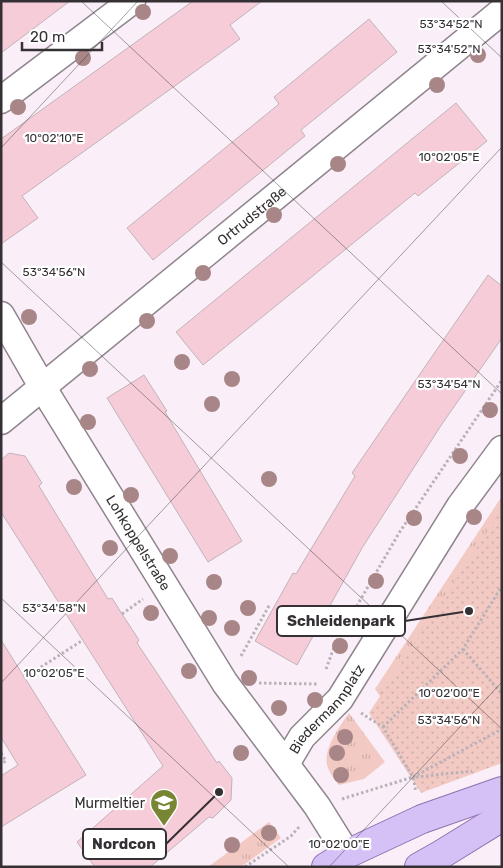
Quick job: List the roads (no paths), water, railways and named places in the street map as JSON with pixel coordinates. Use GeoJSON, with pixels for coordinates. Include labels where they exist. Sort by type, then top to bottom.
{"type":"FeatureCollection","features":[{"type":"Feature","properties":{"kind":"main road","name":"Biedermannplatz"},"geometry":{"type":"LineString","coordinates":[[343,863],[422,819],[502,791]]}},
{"type":"Feature","properties":{"kind":"main road"},"geometry":{"type":"LineString","coordinates":[[419,867],[502,817]]}},
{"type":"Feature","properties":{"kind":"street"},"geometry":{"type":"LineString","coordinates":[[1,100],[132,1]]}},
{"type":"Feature","properties":{"kind":"street","name":"Ortrudstraße"},"geometry":{"type":"LineString","coordinates":[[1,421],[502,10]]}},
{"type":"Feature","properties":{"kind":"street","name":"Lohkoppelstraße"},"geometry":{"type":"LineString","coordinates":[[1,315],[43,388],[225,683],[286,764]]}},
{"type":"Feature","properties":{"kind":"street","name":"Biedermannplatz"},"geometry":{"type":"LineString","coordinates":[[343,863],[317,806],[286,764],[332,691],[460,506],[502,449]]}},
{"type":"Feature","properties":{"kind":"place","name":"Schleidenpark"},"geometry":{"type":"Point","coordinates":[469,611]}},
{"type":"Feature","properties":{"kind":"place","name":"Nordcon"},"geometry":{"type":"Point","coordinates":[219,792]}},
{"type":"Feature","properties":{"kind":"place","name":"Murmeltier"},"geometry":{"type":"Point","coordinates":[164,827]}}]}
